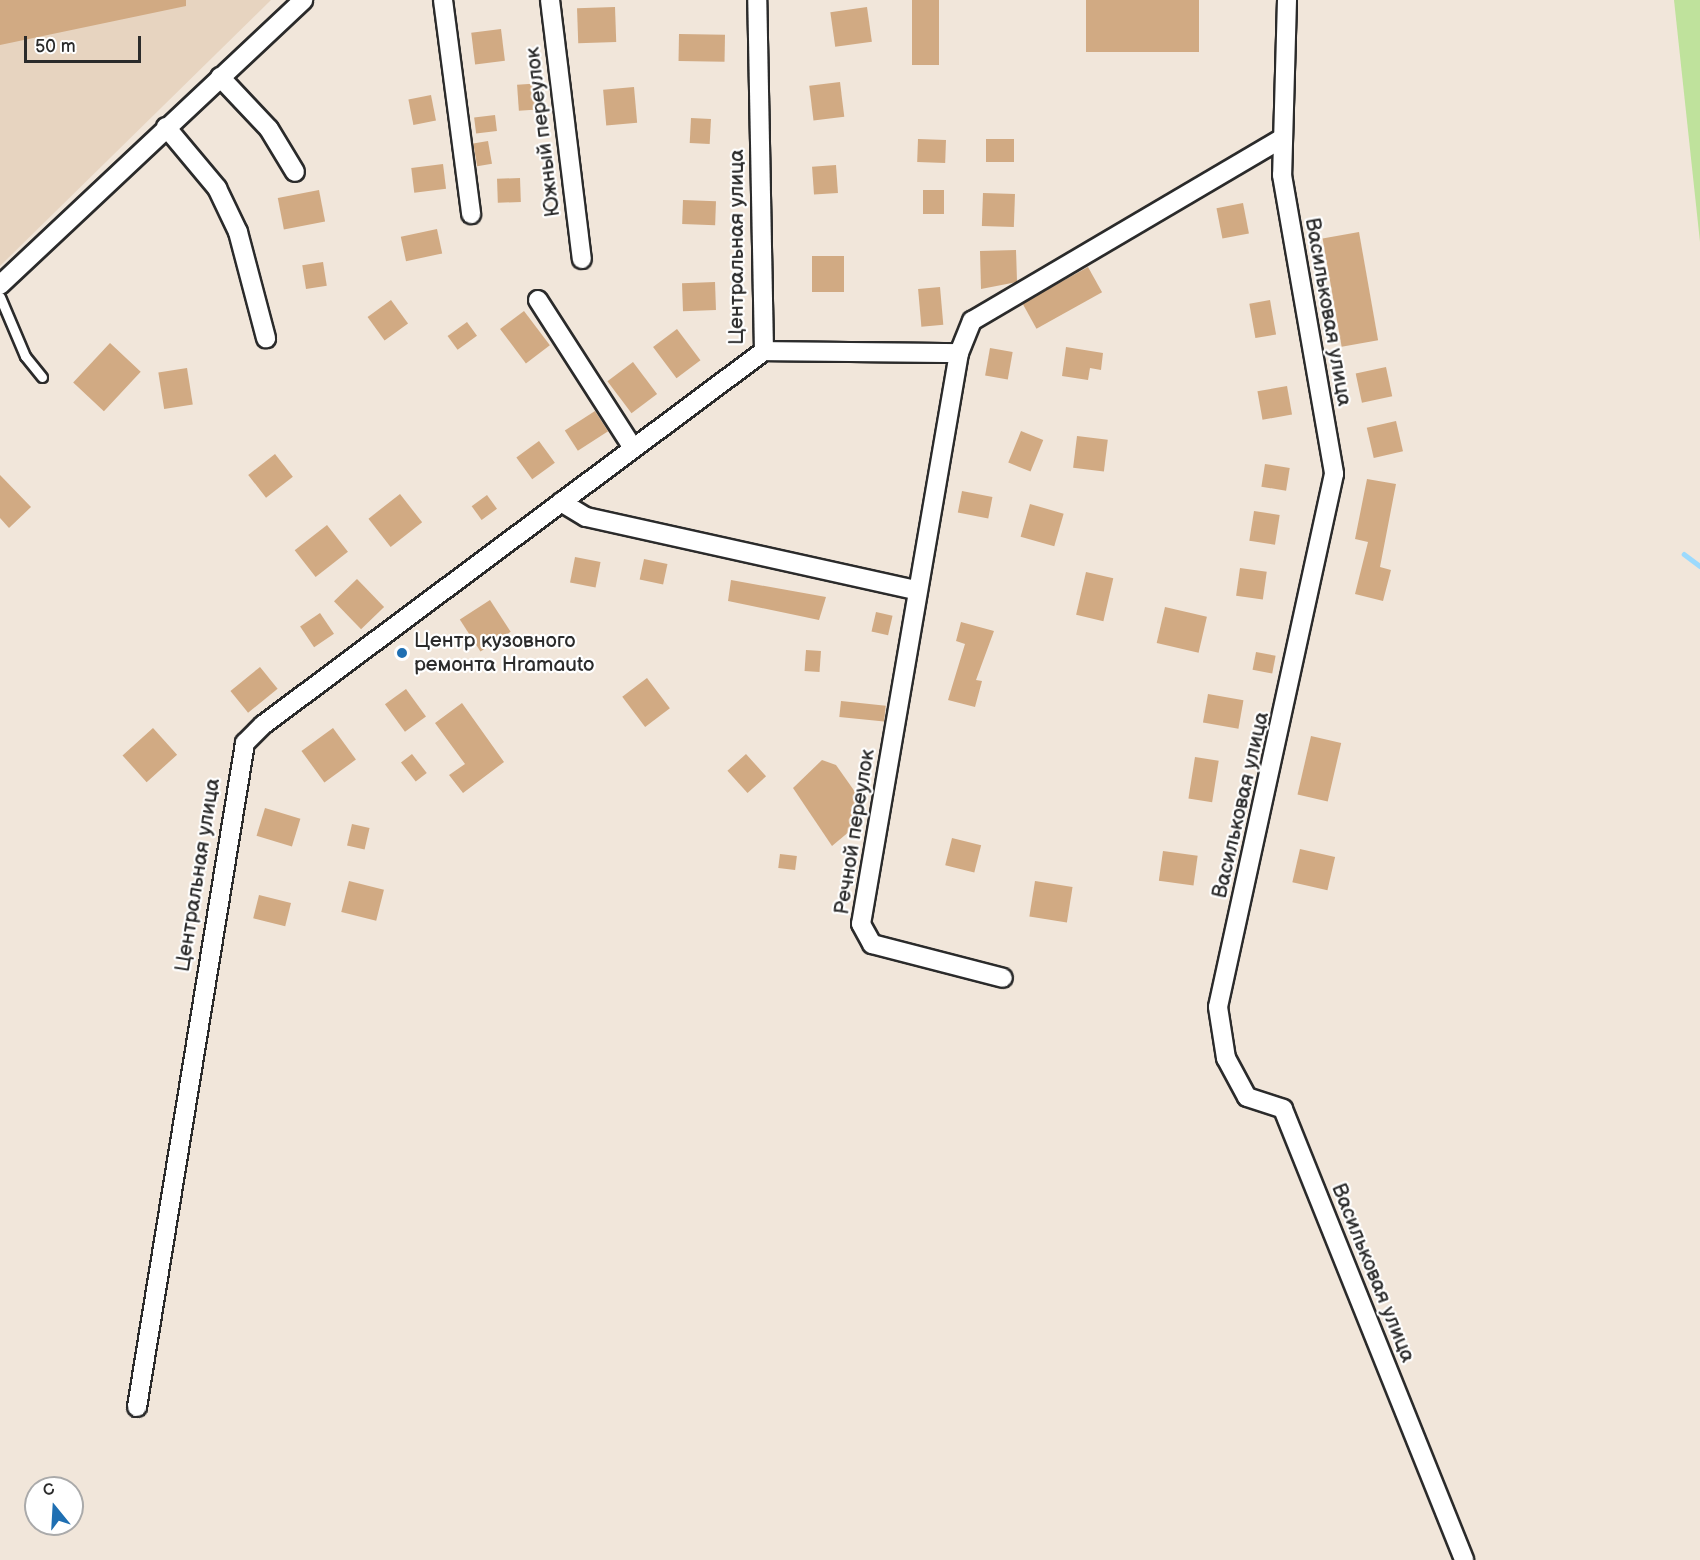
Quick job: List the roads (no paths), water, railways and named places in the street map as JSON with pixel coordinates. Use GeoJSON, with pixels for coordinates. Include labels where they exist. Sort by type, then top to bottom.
{"type":"FeatureCollection","features":[{"type":"Feature","properties":{"kind":"street"},"geometry":{"type":"LineString","coordinates":[[0,285],[303,0]]}},
{"type":"Feature","properties":{"kind":"street"},"geometry":{"type":"LineString","coordinates":[[442,0],[471,214]]}},
{"type":"Feature","properties":{"kind":"street","name":"Южный переулок"},"geometry":{"type":"LineString","coordinates":[[550,0],[582,259]]}},
{"type":"Feature","properties":{"kind":"street","name":"Центральная улица"},"geometry":{"type":"LineString","coordinates":[[137,1407],[245,743],[262,725],[764,351],[757,0]]}},
{"type":"Feature","properties":{"kind":"street","name":"Васильковая улица"},"geometry":{"type":"LineString","coordinates":[[1287,0],[1281,139],[1282,175],[1334,474],[1218,1007],[1226,1058],[1248,1097],[1283,1109],[1464,1560]]}},
{"type":"Feature","properties":{"kind":"street"},"geometry":{"type":"LineString","coordinates":[[220,77],[269,129],[295,172]]}},
{"type":"Feature","properties":{"kind":"street"},"geometry":{"type":"LineString","coordinates":[[166,127],[217,188],[234,223],[266,338]]}},
{"type":"Feature","properties":{"kind":"street","name":"Речной переулок"},"geometry":{"type":"LineString","coordinates":[[1004,978],[872,944],[861,924],[916,590],[959,353],[972,321],[1281,139]]}},
{"type":"Feature","properties":{"kind":"street"},"geometry":{"type":"LineString","coordinates":[[538,300],[633,448]]}},
{"type":"Feature","properties":{"kind":"street"},"geometry":{"type":"LineString","coordinates":[[764,351],[959,353]]}},
{"type":"Feature","properties":{"kind":"street"},"geometry":{"type":"LineString","coordinates":[[561,502],[586,517],[916,590]]}},
{"type":"Feature","properties":{"kind":"lane"},"geometry":{"type":"LineString","coordinates":[[0,297],[25,356],[42,377]]}},
{"type":"Feature","properties":{"kind":"waterway"},"geometry":{"type":"LineString","coordinates":[[1684,554],[1700,566]]}},
{"type":"Feature","properties":{"kind":"place","name":"Центр кузовного ремонта Hramauto"},"geometry":{"type":"Point","coordinates":[402,653]}}]}
